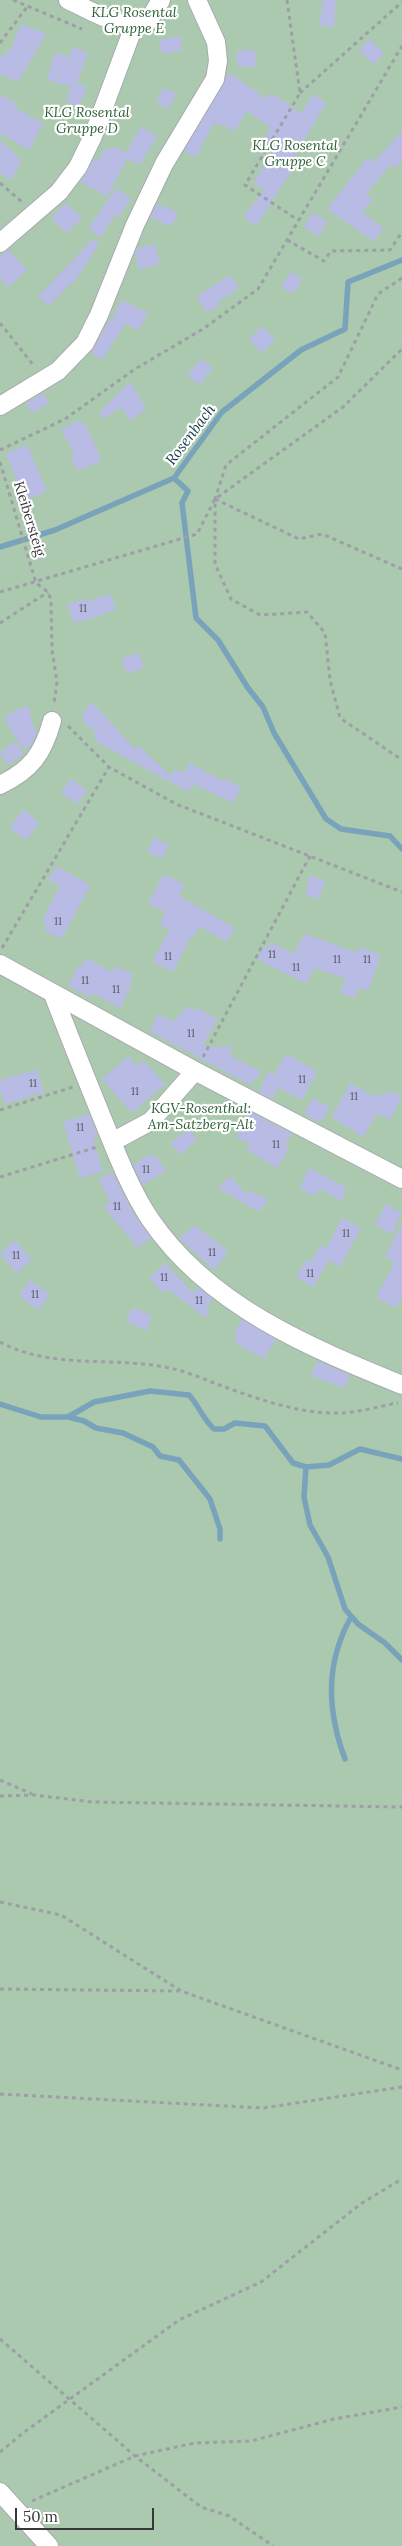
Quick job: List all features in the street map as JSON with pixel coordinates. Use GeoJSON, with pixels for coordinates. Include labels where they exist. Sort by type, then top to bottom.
{"type":"FeatureCollection","features":[{"type":"Feature","properties":{"kind":"street"},"geometry":{"type":"LineString","coordinates":[[68,0],[121,24],[134,26],[147,23],[161,0]]}},
{"type":"Feature","properties":{"kind":"street"},"geometry":{"type":"LineString","coordinates":[[0,406],[45,379],[69,361],[90,335],[135,225],[164,164],[215,79],[218,61],[216,42],[197,0]]}},
{"type":"Feature","properties":{"kind":"street"},"geometry":{"type":"LineString","coordinates":[[0,243],[36,214],[59,192],[87,152],[134,26]]}},
{"type":"Feature","properties":{"kind":"street"},"geometry":{"type":"LineString","coordinates":[[0,785],[13,779],[37,758],[45,745],[52,721]]}},
{"type":"Feature","properties":{"kind":"street"},"geometry":{"type":"LineString","coordinates":[[0,964],[195,1071],[402,1179]]}},
{"type":"Feature","properties":{"kind":"street"},"geometry":{"type":"LineString","coordinates":[[53,994],[112,1142],[135,1194],[151,1220],[208,1282],[227,1298],[292,1336],[338,1359],[402,1385]]}},
{"type":"Feature","properties":{"kind":"street"},"geometry":{"type":"LineString","coordinates":[[112,1142],[151,1121],[195,1071]]}},
{"type":"Feature","properties":{"kind":"street"},"geometry":{"type":"LineString","coordinates":[[0,2492],[49,2546]]}},
{"type":"Feature","properties":{"kind":"path"},"geometry":{"type":"LineString","coordinates":[[13,0],[90,32]]}},
{"type":"Feature","properties":{"kind":"path"},"geometry":{"type":"LineString","coordinates":[[287,0],[300,94]]}},
{"type":"Feature","properties":{"kind":"path"},"geometry":{"type":"LineString","coordinates":[[298,220],[245,185],[300,94],[402,2]]}},
{"type":"Feature","properties":{"kind":"path"},"geometry":{"type":"LineString","coordinates":[[0,43],[28,7]]}},
{"type":"Feature","properties":{"kind":"path"},"geometry":{"type":"LineString","coordinates":[[0,450],[66,419],[135,369],[202,329],[247,299],[258,289],[402,46]]}},
{"type":"Feature","properties":{"kind":"path"},"geometry":{"type":"LineString","coordinates":[[0,183],[36,214]]}},
{"type":"Feature","properties":{"kind":"path"},"geometry":{"type":"LineString","coordinates":[[287,240],[324,260],[331,251],[390,250],[402,232]]}},
{"type":"Feature","properties":{"kind":"path"},"geometry":{"type":"LineString","coordinates":[[0,592],[36,583],[197,534],[215,499],[226,465],[338,377],[378,294],[402,278]]}},
{"type":"Feature","properties":{"kind":"path"},"geometry":{"type":"LineString","coordinates":[[0,323],[45,379]]}},
{"type":"Feature","properties":{"kind":"path"},"geometry":{"type":"LineString","coordinates":[[215,499],[343,408],[402,349]]}},
{"type":"Feature","properties":{"kind":"path","name":"Kleibersteig"},"geometry":{"type":"LineString","coordinates":[[0,462],[36,583]]}},
{"type":"Feature","properties":{"kind":"path"},"geometry":{"type":"LineString","coordinates":[[215,499],[299,539],[322,534],[402,570]]}},
{"type":"Feature","properties":{"kind":"path"},"geometry":{"type":"LineString","coordinates":[[215,499],[215,564],[231,599],[260,615],[307,612],[325,633],[330,680],[340,718],[402,760]]}},
{"type":"Feature","properties":{"kind":"path"},"geometry":{"type":"LineString","coordinates":[[36,583],[48,592],[51,600],[52,650],[57,682],[52,721],[68,725],[109,767],[176,804],[402,892]]}},
{"type":"Feature","properties":{"kind":"path"},"geometry":{"type":"LineString","coordinates":[[0,623],[48,592]]}},
{"type":"Feature","properties":{"kind":"path"},"geometry":{"type":"LineString","coordinates":[[0,951],[109,767]]}},
{"type":"Feature","properties":{"kind":"path"},"geometry":{"type":"LineString","coordinates":[[195,1071],[310,856]]}},
{"type":"Feature","properties":{"kind":"path"},"geometry":{"type":"LineString","coordinates":[[0,1110],[88,1082]]}},
{"type":"Feature","properties":{"kind":"path"},"geometry":{"type":"LineString","coordinates":[[0,1177],[112,1142]]}},
{"type":"Feature","properties":{"kind":"path"},"geometry":{"type":"LineString","coordinates":[[0,1342],[39,1357],[123,1362],[175,1369],[246,1394],[321,1412],[340,1413],[402,1402]]}},
{"type":"Feature","properties":{"kind":"path"},"geometry":{"type":"LineString","coordinates":[[0,1780],[34,1795]]}},
{"type":"Feature","properties":{"kind":"path"},"geometry":{"type":"LineString","coordinates":[[0,1796],[34,1795],[92,1802],[402,1807]]}},
{"type":"Feature","properties":{"kind":"path"},"geometry":{"type":"LineString","coordinates":[[0,1902],[61,1916],[181,1990],[402,2070]]}},
{"type":"Feature","properties":{"kind":"path"},"geometry":{"type":"LineString","coordinates":[[0,1989],[181,1990]]}},
{"type":"Feature","properties":{"kind":"path"},"geometry":{"type":"LineString","coordinates":[[0,2094],[262,2108],[402,2087]]}},
{"type":"Feature","properties":{"kind":"path"},"geometry":{"type":"LineString","coordinates":[[0,2452],[69,2399],[179,2320],[261,2282],[362,2203],[402,2180]]}},
{"type":"Feature","properties":{"kind":"path"},"geometry":{"type":"LineString","coordinates":[[0,2339],[135,2456],[202,2507],[229,2516],[273,2546]]}},
{"type":"Feature","properties":{"kind":"path"},"geometry":{"type":"LineString","coordinates":[[15,2508],[135,2456],[195,2443],[251,2441],[334,2419],[402,2407]]}},
{"type":"Feature","properties":{"kind":"green space"},"geometry":{"type":"Polygon","coordinates":[[[0,0],[402,0],[402,2546],[0,2546],[0,0]]]}},
{"type":"Feature","properties":{"kind":"building"},"geometry":{"type":"Polygon","coordinates":[[[323,0],[336,0],[334,28],[319,25],[323,0]]]}},
{"type":"Feature","properties":{"kind":"building"},"geometry":{"type":"Polygon","coordinates":[[[21,24],[46,34],[18,82],[0,74],[0,55],[4,57],[6,50],[10,52],[21,24]]]}},
{"type":"Feature","properties":{"kind":"building"},"geometry":{"type":"Polygon","coordinates":[[[181,36],[182,50],[162,54],[159,40],[181,36]]]}},
{"type":"Feature","properties":{"kind":"building"},"geometry":{"type":"Polygon","coordinates":[[[369,39],[384,53],[374,64],[359,51],[369,39]]]}},
{"type":"Feature","properties":{"kind":"building"},"geometry":{"type":"Polygon","coordinates":[[[73,47],[88,53],[77,83],[87,87],[79,106],[66,101],[71,87],[47,80],[55,52],[69,57],[73,47]]]}},
{"type":"Feature","properties":{"kind":"building"},"geometry":{"type":"Polygon","coordinates":[[[255,50],[256,66],[238,67],[237,51],[255,50]]]}},
{"type":"Feature","properties":{"kind":"building"},"geometry":{"type":"Polygon","coordinates":[[[229,73],[267,99],[271,93],[301,113],[314,94],[326,103],[287,169],[291,172],[256,226],[243,217],[264,190],[253,183],[275,149],[262,141],[271,128],[247,111],[234,132],[222,124],[220,127],[214,123],[196,157],[184,151],[229,73]]]}},
{"type":"Feature","properties":{"kind":"building"},"geometry":{"type":"Polygon","coordinates":[[[164,87],[176,94],[168,109],[156,102],[164,87]]]}},
{"type":"Feature","properties":{"kind":"building"},"geometry":{"type":"Polygon","coordinates":[[[0,95],[16,103],[14,107],[43,123],[29,150],[2,134],[0,138],[0,95]]]}},
{"type":"Feature","properties":{"kind":"building"},"geometry":{"type":"Polygon","coordinates":[[[141,127],[157,136],[140,165],[127,159],[107,197],[81,182],[94,159],[97,161],[106,147],[111,150],[113,146],[126,153],[141,127]]]}},
{"type":"Feature","properties":{"kind":"building"},"geometry":{"type":"Polygon","coordinates":[[[402,131],[402,161],[395,168],[391,164],[366,194],[373,199],[362,213],[384,228],[374,241],[327,209],[368,157],[374,162],[402,131]]]}},
{"type":"Feature","properties":{"kind":"building"},"geometry":{"type":"Polygon","coordinates":[[[0,140],[21,160],[12,180],[0,174],[0,140]]]}},
{"type":"Feature","properties":{"kind":"building"},"geometry":{"type":"Polygon","coordinates":[[[116,188],[131,198],[119,217],[115,215],[100,238],[89,227],[116,188]]]}},
{"type":"Feature","properties":{"kind":"building"},"geometry":{"type":"Polygon","coordinates":[[[66,203],[82,218],[67,233],[51,218],[66,203]]]}},
{"type":"Feature","properties":{"kind":"building"},"geometry":{"type":"Polygon","coordinates":[[[157,204],[178,212],[172,226],[150,218],[157,204]]]}},
{"type":"Feature","properties":{"kind":"building"},"geometry":{"type":"Polygon","coordinates":[[[312,213],[327,221],[319,236],[304,228],[312,213]]]}},
{"type":"Feature","properties":{"kind":"building"},"geometry":{"type":"Polygon","coordinates":[[[93,239],[99,244],[73,284],[71,283],[49,306],[38,297],[93,239]]]}},
{"type":"Feature","properties":{"kind":"building"},"geometry":{"type":"Polygon","coordinates":[[[155,244],[160,264],[139,270],[135,254],[137,249],[155,244]]]}},
{"type":"Feature","properties":{"kind":"building"},"geometry":{"type":"Polygon","coordinates":[[[8,250],[27,270],[9,287],[0,278],[0,257],[8,250]]]}},
{"type":"Feature","properties":{"kind":"building"},"geometry":{"type":"Polygon","coordinates":[[[290,272],[302,279],[294,294],[281,288],[290,272]]]}},
{"type":"Feature","properties":{"kind":"building"},"geometry":{"type":"Polygon","coordinates":[[[230,275],[239,288],[218,302],[220,305],[207,313],[197,296],[230,275]]]}},
{"type":"Feature","properties":{"kind":"building"},"geometry":{"type":"Polygon","coordinates":[[[121,300],[148,313],[139,330],[125,324],[102,360],[91,353],[110,319],[111,321],[121,300]]]}},
{"type":"Feature","properties":{"kind":"building"},"geometry":{"type":"Polygon","coordinates":[[[262,326],[275,339],[262,353],[249,340],[262,326]]]}},
{"type":"Feature","properties":{"kind":"building"},"geometry":{"type":"Polygon","coordinates":[[[201,359],[213,368],[199,385],[187,375],[201,359]]]}},
{"type":"Feature","properties":{"kind":"building"},"geometry":{"type":"Polygon","coordinates":[[[130,382],[146,408],[131,421],[121,407],[104,419],[99,413],[130,382]]]}},
{"type":"Feature","properties":{"kind":"building"},"geometry":{"type":"Polygon","coordinates":[[[43,393],[49,403],[33,413],[26,403],[43,393]]]}},
{"type":"Feature","properties":{"kind":"building"},"geometry":{"type":"Polygon","coordinates":[[[78,420],[79,423],[82,421],[87,428],[102,460],[78,471],[70,456],[75,454],[61,430],[78,420]]]}},
{"type":"Feature","properties":{"kind":"building"},"geometry":{"type":"Polygon","coordinates":[[[27,445],[47,491],[22,502],[14,483],[17,482],[6,453],[27,445]]]}},
{"type":"Feature","properties":{"kind":"building"},"geometry":{"type":"Polygon","coordinates":[[[110,594],[116,609],[83,622],[82,620],[74,623],[67,605],[85,599],[87,602],[110,594]]]}},
{"type":"Feature","properties":{"kind":"building"},"geometry":{"type":"Polygon","coordinates":[[[138,652],[144,667],[128,674],[121,659],[138,652]]]}},
{"type":"Feature","properties":{"kind":"building"},"geometry":{"type":"Polygon","coordinates":[[[92,702],[135,749],[139,746],[171,776],[175,769],[184,773],[190,763],[223,781],[224,779],[241,787],[233,803],[193,784],[189,792],[100,744],[93,736],[96,733],[83,721],[83,712],[92,702]]]}},
{"type":"Feature","properties":{"kind":"building"},"geometry":{"type":"Polygon","coordinates":[[[29,706],[32,724],[37,732],[31,745],[25,750],[7,725],[5,716],[29,706]]]}},
{"type":"Feature","properties":{"kind":"building"},"geometry":{"type":"Polygon","coordinates":[[[16,741],[24,754],[7,765],[0,752],[16,741]]]}},
{"type":"Feature","properties":{"kind":"building"},"geometry":{"type":"Polygon","coordinates":[[[70,779],[87,790],[78,804],[61,793],[70,779]]]}},
{"type":"Feature","properties":{"kind":"building"},"geometry":{"type":"Polygon","coordinates":[[[24,810],[39,822],[27,840],[9,827],[24,810]]]}},
{"type":"Feature","properties":{"kind":"building"},"geometry":{"type":"Polygon","coordinates":[[[154,837],[169,845],[162,859],[147,852],[154,837]]]}},
{"type":"Feature","properties":{"kind":"building"},"geometry":{"type":"Polygon","coordinates":[[[56,866],[90,885],[63,937],[57,937],[44,930],[47,924],[42,921],[60,886],[48,880],[56,866]]]}},
{"type":"Feature","properties":{"kind":"building"},"geometry":{"type":"Polygon","coordinates":[[[164,874],[185,885],[179,896],[235,928],[227,942],[200,927],[194,936],[192,935],[173,972],[152,961],[170,929],[160,925],[165,912],[148,903],[164,874]]]}},
{"type":"Feature","properties":{"kind":"building"},"geometry":{"type":"Polygon","coordinates":[[[309,875],[325,881],[319,899],[306,895],[309,875]]]}},
{"type":"Feature","properties":{"kind":"building"},"geometry":{"type":"Polygon","coordinates":[[[305,934],[358,953],[360,947],[381,955],[368,991],[358,988],[355,998],[340,993],[345,978],[314,968],[306,984],[257,959],[264,946],[268,948],[271,942],[293,954],[305,934]]]}},
{"type":"Feature","properties":{"kind":"building"},"geometry":{"type":"Polygon","coordinates":[[[86,958],[112,972],[116,966],[134,975],[130,983],[132,984],[120,1008],[92,993],[90,997],[68,986],[80,964],[82,966],[86,958]]]}},
{"type":"Feature","properties":{"kind":"building"},"geometry":{"type":"Polygon","coordinates":[[[186,1006],[196,1011],[197,1008],[217,1019],[203,1046],[234,1047],[229,1055],[262,1072],[252,1082],[252,1086],[149,1031],[159,1014],[174,1022],[177,1015],[180,1017],[186,1006]]]}},
{"type":"Feature","properties":{"kind":"building"},"geometry":{"type":"Polygon","coordinates":[[[286,1054],[317,1071],[302,1100],[278,1088],[272,1099],[259,1092],[266,1075],[269,1072],[274,1075],[286,1054]]]}},
{"type":"Feature","properties":{"kind":"building"},"geometry":{"type":"Polygon","coordinates":[[[128,1056],[137,1066],[143,1060],[165,1084],[132,1113],[102,1079],[128,1056]]]}},
{"type":"Feature","properties":{"kind":"building"},"geometry":{"type":"Polygon","coordinates":[[[37,1069],[44,1092],[5,1104],[0,1091],[0,1080],[37,1069]]]}},
{"type":"Feature","properties":{"kind":"building"},"geometry":{"type":"Polygon","coordinates":[[[350,1083],[376,1097],[378,1093],[385,1096],[388,1090],[402,1097],[390,1120],[377,1113],[363,1137],[332,1117],[350,1083]]]}},
{"type":"Feature","properties":{"kind":"building"},"geometry":{"type":"Polygon","coordinates":[[[313,1098],[330,1108],[320,1123],[304,1114],[313,1098]]]}},
{"type":"Feature","properties":{"kind":"building"},"geometry":{"type":"Polygon","coordinates":[[[249,1111],[292,1134],[285,1146],[289,1149],[277,1168],[247,1150],[250,1144],[236,1137],[249,1111]]]}},
{"type":"Feature","properties":{"kind":"building"},"geometry":{"type":"Polygon","coordinates":[[[89,1114],[98,1137],[93,1139],[103,1171],[80,1178],[63,1122],[89,1114]]]}},
{"type":"Feature","properties":{"kind":"building"},"geometry":{"type":"Polygon","coordinates":[[[189,1129],[197,1139],[181,1155],[170,1143],[189,1129]]]}},
{"type":"Feature","properties":{"kind":"building"},"geometry":{"type":"Polygon","coordinates":[[[151,1154],[153,1157],[155,1155],[166,1171],[143,1185],[133,1165],[151,1154]]]}},
{"type":"Feature","properties":{"kind":"building"},"geometry":{"type":"Polygon","coordinates":[[[309,1168],[347,1188],[341,1201],[321,1189],[314,1196],[300,1188],[309,1168]]]}},
{"type":"Feature","properties":{"kind":"building"},"geometry":{"type":"Polygon","coordinates":[[[112,1172],[135,1216],[151,1237],[138,1248],[103,1206],[110,1202],[99,1179],[112,1172]]]}},
{"type":"Feature","properties":{"kind":"building"},"geometry":{"type":"Polygon","coordinates":[[[230,1176],[247,1195],[249,1190],[268,1200],[259,1212],[218,1188],[230,1176]]]}},
{"type":"Feature","properties":{"kind":"building"},"geometry":{"type":"Polygon","coordinates":[[[386,1204],[402,1213],[392,1234],[375,1225],[386,1204]]]}},
{"type":"Feature","properties":{"kind":"building"},"geometry":{"type":"Polygon","coordinates":[[[342,1218],[361,1228],[340,1267],[329,1260],[313,1287],[296,1277],[306,1260],[310,1263],[321,1245],[327,1248],[342,1218]]]}},
{"type":"Feature","properties":{"kind":"building"},"geometry":{"type":"Polygon","coordinates":[[[402,1223],[402,1298],[396,1308],[376,1297],[395,1262],[385,1257],[402,1223]]]}},
{"type":"Feature","properties":{"kind":"building"},"geometry":{"type":"Polygon","coordinates":[[[195,1225],[228,1251],[214,1270],[179,1238],[195,1225]]]}},
{"type":"Feature","properties":{"kind":"building"},"geometry":{"type":"Polygon","coordinates":[[[14,1240],[32,1259],[17,1273],[0,1254],[14,1240]]]}},
{"type":"Feature","properties":{"kind":"building"},"geometry":{"type":"Polygon","coordinates":[[[165,1263],[193,1293],[197,1287],[213,1299],[206,1308],[210,1312],[205,1317],[167,1289],[163,1293],[149,1278],[165,1263]]]}},
{"type":"Feature","properties":{"kind":"building"},"geometry":{"type":"Polygon","coordinates":[[[30,1280],[50,1294],[39,1310],[19,1296],[30,1280]]]}},
{"type":"Feature","properties":{"kind":"building"},"geometry":{"type":"Polygon","coordinates":[[[133,1307],[152,1316],[147,1331],[126,1321],[133,1307]]]}},
{"type":"Feature","properties":{"kind":"building"},"geometry":{"type":"Polygon","coordinates":[[[242,1319],[276,1339],[264,1359],[234,1342],[238,1336],[234,1334],[242,1319]]]}},
{"type":"Feature","properties":{"kind":"building"},"geometry":{"type":"Polygon","coordinates":[[[317,1361],[350,1375],[345,1388],[311,1376],[317,1361]]]}},
{"type":"Feature","properties":{"kind":"waterway","name":"Rosenbach"},"geometry":{"type":"LineString","coordinates":[[0,547],[55,530],[174,478],[222,412],[301,350],[345,329],[348,282],[402,260]]}},
{"type":"Feature","properties":{"kind":"waterway"},"geometry":{"type":"LineString","coordinates":[[174,478],[188,491],[182,503],[196,618],[218,640],[248,688],[263,707],[274,733],[326,819],[341,829],[390,836],[402,849]]}},
{"type":"Feature","properties":{"kind":"waterway","name":"Rosenbach"},"geometry":{"type":"LineString","coordinates":[[0,1404],[41,1417],[68,1417],[94,1402],[150,1391],[189,1395],[214,1429],[224,1429],[235,1423],[265,1426],[293,1463],[306,1467],[329,1465],[360,1449],[402,1459]]}},
{"type":"Feature","properties":{"kind":"waterway"},"geometry":{"type":"LineString","coordinates":[[68,1417],[84,1421],[96,1428],[123,1433],[153,1447],[160,1456],[179,1460],[210,1499],[220,1529],[220,1539]]}},
{"type":"Feature","properties":{"kind":"waterway"},"geometry":{"type":"LineString","coordinates":[[306,1467],[304,1497],[310,1525],[328,1557],[345,1609],[358,1624],[385,1643],[402,1660]]}},
{"type":"Feature","properties":{"kind":"waterway"},"geometry":{"type":"LineString","coordinates":[[345,1759],[335,1723],[332,1687],[337,1652],[351,1617]]}},
{"type":"Feature","properties":{"kind":"park label","name":"KLG Rosental Gruppe E"},"geometry":{"type":"Point","coordinates":[134,22]}},
{"type":"Feature","properties":{"kind":"park label","name":"KLG Rosental Gruppe D"},"geometry":{"type":"Point","coordinates":[87,122]}},
{"type":"Feature","properties":{"kind":"park label","name":"KLG Rosental Gruppe C"},"geometry":{"type":"Point","coordinates":[295,154]}},
{"type":"Feature","properties":{"kind":"park label","name":"KGV-Rosenthal: Am-Satzberg-Alt"},"geometry":{"type":"Point","coordinates":[201,1118]}}]}
